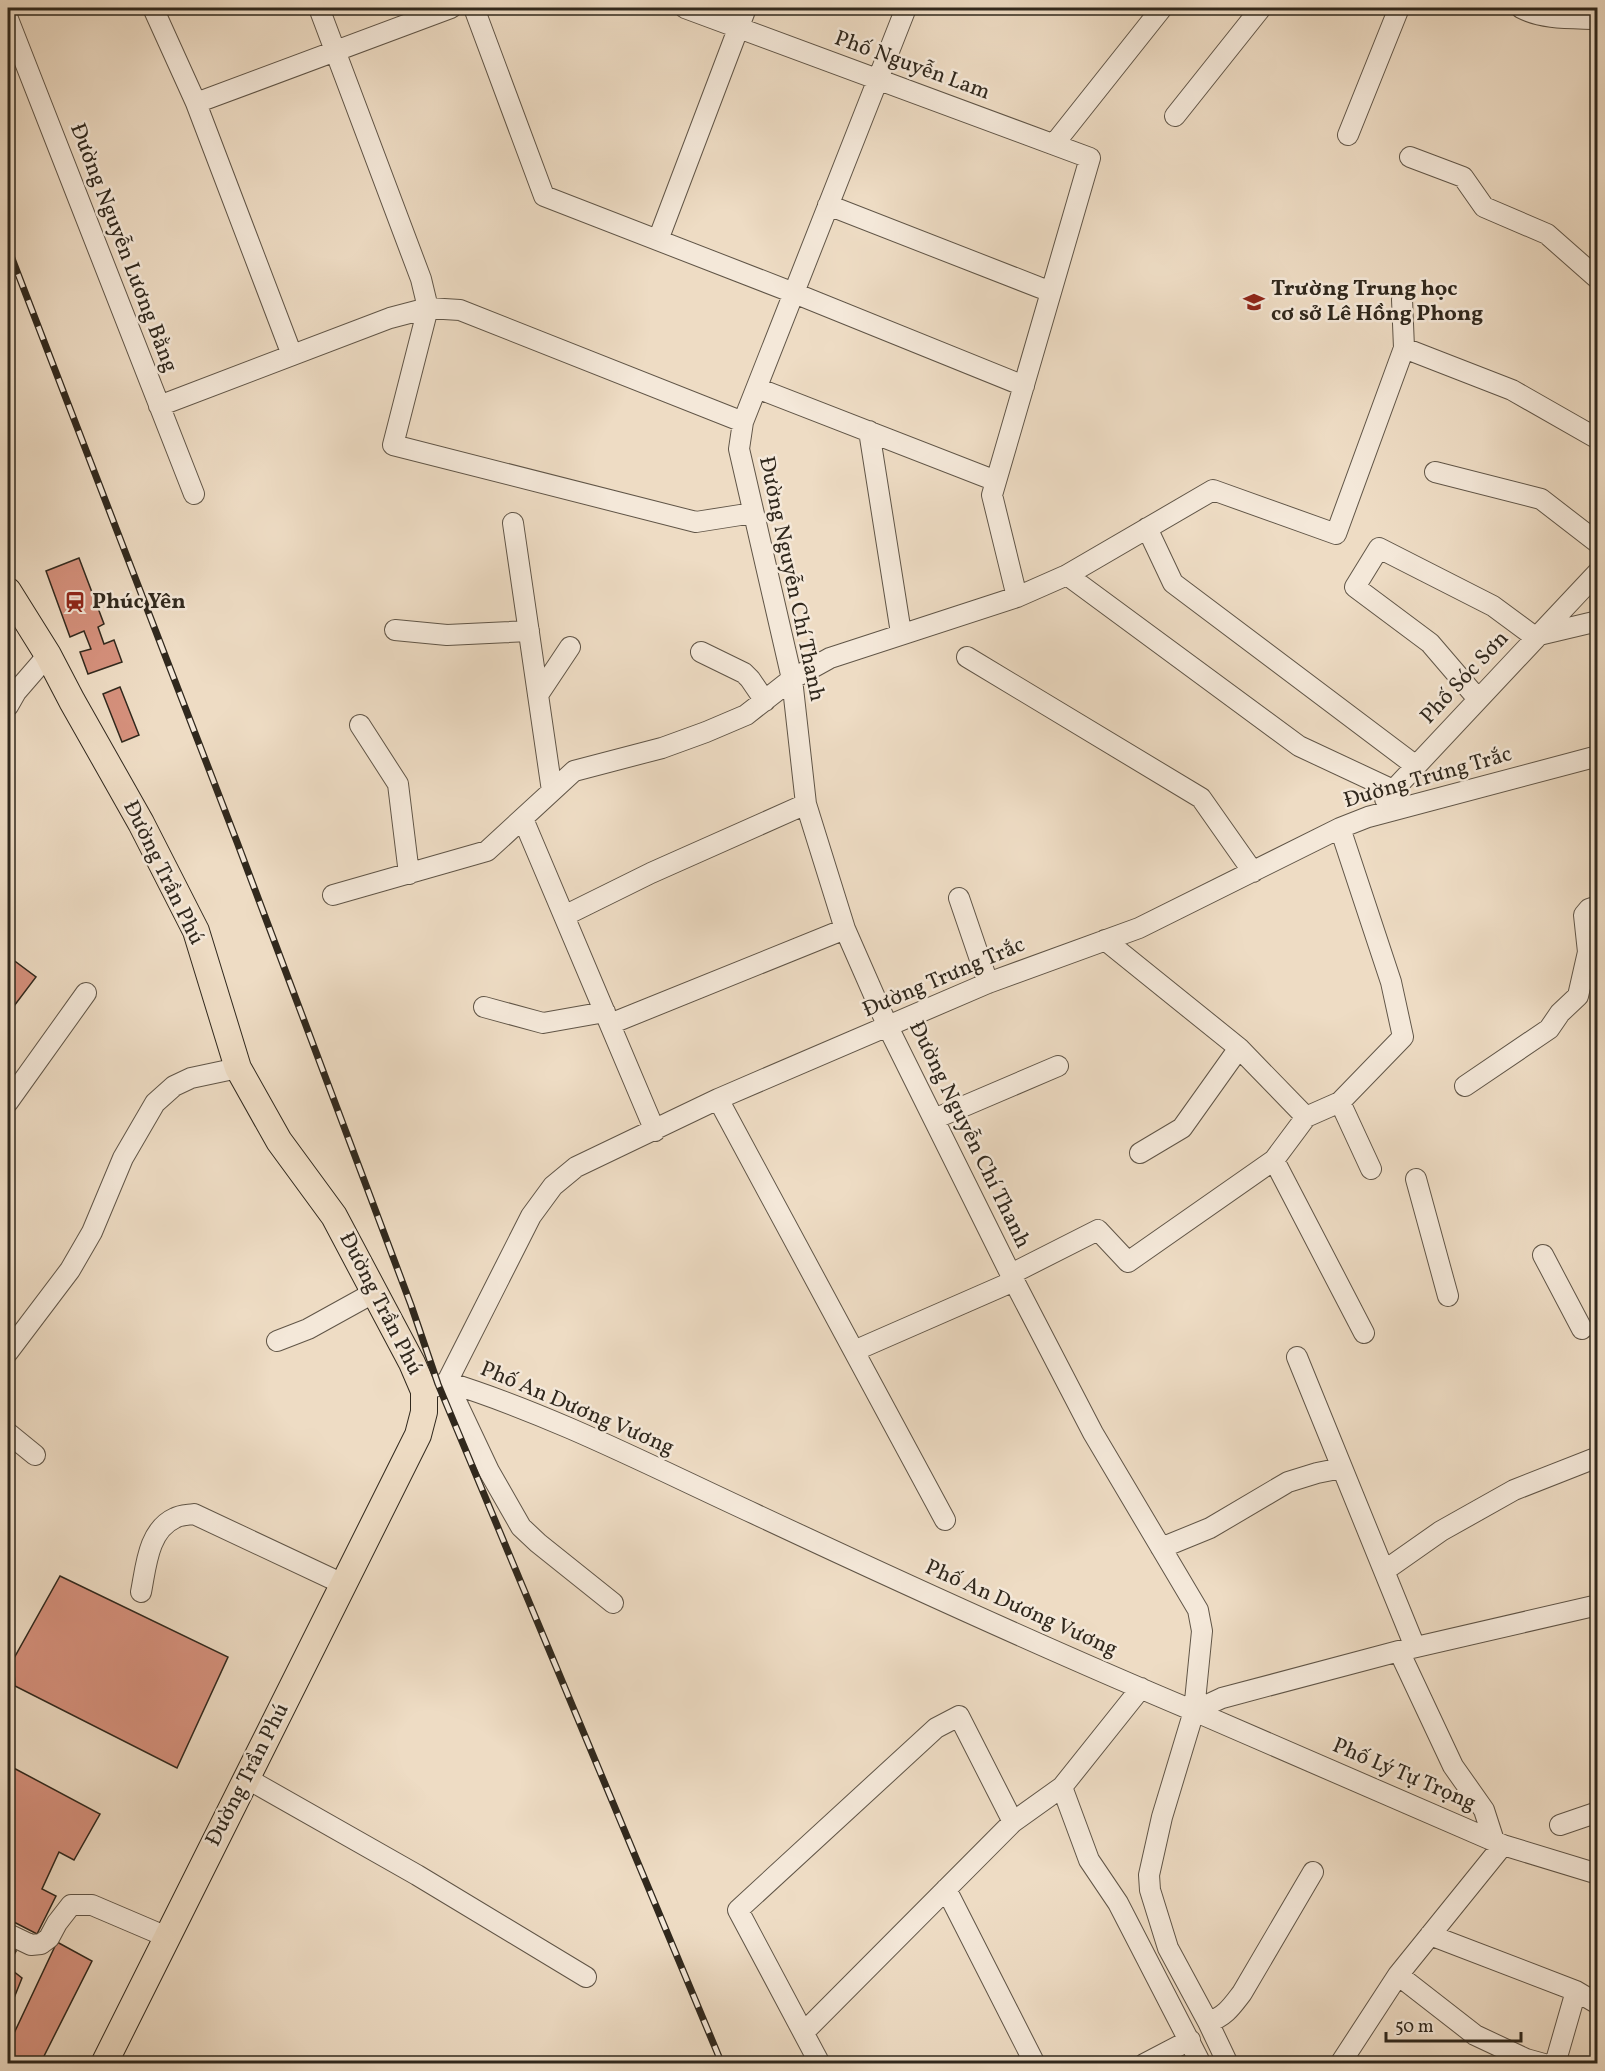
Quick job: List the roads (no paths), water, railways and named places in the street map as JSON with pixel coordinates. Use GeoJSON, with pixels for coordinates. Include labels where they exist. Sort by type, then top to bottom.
{"type":"FeatureCollection","features":[{"type":"Feature","properties":{"kind":"main road","name":"Đường Trần Phú"},"geometry":{"type":"LineString","coordinates":[[8,591],[48,656],[141,823],[196,931],[238,1068],[279,1141],[334,1216],[412,1363],[435,1386],[424,1412],[418,1435],[104,2064]]}},
{"type":"Feature","properties":{"kind":"street"},"geometry":{"type":"LineString","coordinates":[[153,8],[196,103],[292,355]]}},
{"type":"Feature","properties":{"kind":"street"},"geometry":{"type":"LineString","coordinates":[[319,8],[421,279],[428,308],[393,445],[696,522],[753,513]]}},
{"type":"Feature","properties":{"kind":"street"},"geometry":{"type":"LineString","coordinates":[[196,103],[451,8]]}},
{"type":"Feature","properties":{"kind":"street"},"geometry":{"type":"LineString","coordinates":[[474,8],[544,196],[794,293],[1024,386]]}},
{"type":"Feature","properties":{"kind":"street","name":"Phố Nguyễn Lam"},"geometry":{"type":"LineString","coordinates":[[686,8],[1090,158],[1051,292]]}},
{"type":"Feature","properties":{"kind":"street"},"geometry":{"type":"LineString","coordinates":[[658,240],[746,8]]}},
{"type":"Feature","properties":{"kind":"street","name":"Đường Nguyễn Chí Thanh"},"geometry":{"type":"LineString","coordinates":[[906,8],[743,422],[739,449],[792,679],[806,804],[846,929],[888,1027],[1012,1277],[1093,1433],[1198,1610],[1202,1631],[1194,1711],[1162,1817],[1149,1875],[1150,1890]]}},
{"type":"Feature","properties":{"kind":"street"},"geometry":{"type":"LineString","coordinates":[[1054,144],[1162,8]]}},
{"type":"Feature","properties":{"kind":"street"},"geometry":{"type":"LineString","coordinates":[[1175,116],[1261,8]]}},
{"type":"Feature","properties":{"kind":"street"},"geometry":{"type":"LineString","coordinates":[[1348,135],[1399,8]]}},
{"type":"Feature","properties":{"kind":"street"},"geometry":{"type":"LineString","coordinates":[[1521,8],[1552,17],[1598,19]]}},
{"type":"Feature","properties":{"kind":"street","name":"Đường Nguyễn Lương Bằng"},"geometry":{"type":"LineString","coordinates":[[8,19],[194,495]]}},
{"type":"Feature","properties":{"kind":"street"},"geometry":{"type":"LineString","coordinates":[[1410,157],[1463,177],[1484,207],[1547,234],[1598,279]]}},
{"type":"Feature","properties":{"kind":"street"},"geometry":{"type":"LineString","coordinates":[[828,205],[1051,292],[992,495],[1017,597]]}},
{"type":"Feature","properties":{"kind":"street"},"geometry":{"type":"LineString","coordinates":[[333,895],[487,851],[574,771],[662,748],[746,715],[792,679],[830,658],[1017,597],[1067,575],[1213,490],[1336,534],[1404,348],[1402,299]]}},
{"type":"Feature","properties":{"kind":"street"},"geometry":{"type":"LineString","coordinates":[[159,406],[390,318],[428,308],[460,310],[743,422]]}},
{"type":"Feature","properties":{"kind":"street"},"geometry":{"type":"LineString","coordinates":[[1404,348],[1512,390],[1598,439]]}},
{"type":"Feature","properties":{"kind":"street"},"geometry":{"type":"LineString","coordinates":[[757,388],[996,481]]}},
{"type":"Feature","properties":{"kind":"street"},"geometry":{"type":"LineString","coordinates":[[869,431],[901,633]]}},
{"type":"Feature","properties":{"kind":"street"},"geometry":{"type":"LineString","coordinates":[[1435,472],[1541,499],[1598,543]]}},
{"type":"Feature","properties":{"kind":"street"},"geometry":{"type":"LineString","coordinates":[[513,523],[552,791]]}},
{"type":"Feature","properties":{"kind":"street"},"geometry":{"type":"LineString","coordinates":[[1147,528],[1173,584],[1416,766]]}},
{"type":"Feature","properties":{"kind":"street"},"geometry":{"type":"LineString","coordinates":[[1478,699],[1430,643],[1355,587],[1379,548],[1493,606],[1537,636],[1598,621]]}},
{"type":"Feature","properties":{"kind":"street","name":"Phố Sóc Sơn"},"geometry":{"type":"LineString","coordinates":[[1368,817],[1598,572]]}},
{"type":"Feature","properties":{"kind":"street"},"geometry":{"type":"LineString","coordinates":[[1067,575],[1299,746],[1393,790]]}},
{"type":"Feature","properties":{"kind":"street"},"geometry":{"type":"LineString","coordinates":[[394,630],[447,635],[529,631]]}},
{"type":"Feature","properties":{"kind":"street"},"geometry":{"type":"LineString","coordinates":[[538,695],[570,647]]}},
{"type":"Feature","properties":{"kind":"street"},"geometry":{"type":"LineString","coordinates":[[701,652],[744,673],[765,701]]}},
{"type":"Feature","properties":{"kind":"street"},"geometry":{"type":"LineString","coordinates":[[8,706],[16,692],[48,656]]}},
{"type":"Feature","properties":{"kind":"street"},"geometry":{"type":"LineString","coordinates":[[967,657],[1201,798],[1253,872]]}},
{"type":"Feature","properties":{"kind":"street"},"geometry":{"type":"LineString","coordinates":[[360,725],[398,784],[409,874]]}},
{"type":"Feature","properties":{"kind":"street","name":"Đường Trưng Trắc"},"geometry":{"type":"LineString","coordinates":[[435,1386],[531,1215],[553,1186],[576,1167],[718,1099],[988,983],[1139,928],[1340,828],[1368,817],[1598,756]]}},
{"type":"Feature","properties":{"kind":"street"},"geometry":{"type":"LineString","coordinates":[[564,916],[651,873],[806,804]]}},
{"type":"Feature","properties":{"kind":"street"},"geometry":{"type":"LineString","coordinates":[[523,819],[655,1131]]}},
{"type":"Feature","properties":{"kind":"street"},"geometry":{"type":"LineString","coordinates":[[854,1351],[1012,1277],[1098,1230],[1128,1262],[1274,1160],[1306,1117],[1340,1102],[1403,1037],[1391,982],[1340,828]]}},
{"type":"Feature","properties":{"kind":"street"},"geometry":{"type":"LineString","coordinates":[[959,898],[988,983]]}},
{"type":"Feature","properties":{"kind":"street"},"geometry":{"type":"LineString","coordinates":[[1465,1086],[1550,1029],[1560,1013],[1578,996],[1588,952],[1584,915],[1589,909],[1598,906]]}},
{"type":"Feature","properties":{"kind":"street"},"geometry":{"type":"LineString","coordinates":[[484,1007],[543,1023],[608,1018],[846,929]]}},
{"type":"Feature","properties":{"kind":"street"},"geometry":{"type":"LineString","coordinates":[[1105,940],[1239,1048],[1306,1117]]}},
{"type":"Feature","properties":{"kind":"street"},"geometry":{"type":"LineString","coordinates":[[8,1102],[86,993]]}},
{"type":"Feature","properties":{"kind":"street"},"geometry":{"type":"LineString","coordinates":[[1140,1153],[1182,1128],[1239,1048]]}},
{"type":"Feature","properties":{"kind":"street"},"geometry":{"type":"LineString","coordinates":[[934,1119],[1058,1066]]}},
{"type":"Feature","properties":{"kind":"street"},"geometry":{"type":"LineString","coordinates":[[8,1352],[70,1270],[92,1232],[123,1158],[155,1103],[174,1086],[191,1078],[238,1068]]}},
{"type":"Feature","properties":{"kind":"street"},"geometry":{"type":"LineString","coordinates":[[718,1099],[945,1520]]}},
{"type":"Feature","properties":{"kind":"street"},"geometry":{"type":"LineString","coordinates":[[1340,1102],[1371,1169]]}},
{"type":"Feature","properties":{"kind":"street"},"geometry":{"type":"LineString","coordinates":[[1274,1160],[1364,1334]]}},
{"type":"Feature","properties":{"kind":"street"},"geometry":{"type":"LineString","coordinates":[[1416,1179],[1448,1296]]}},
{"type":"Feature","properties":{"kind":"street"},"geometry":{"type":"LineString","coordinates":[[1543,1255],[1582,1329]]}},
{"type":"Feature","properties":{"kind":"street"},"geometry":{"type":"LineString","coordinates":[[277,1341],[308,1329],[375,1292]]}},
{"type":"Feature","properties":{"kind":"street"},"geometry":{"type":"LineString","coordinates":[[1297,1357],[1384,1571],[1407,1649],[1453,1766],[1484,1810],[1499,1843],[1398,1975],[1340,2064]]}},
{"type":"Feature","properties":{"kind":"street"},"geometry":{"type":"LineString","coordinates":[[435,1386],[489,1471],[520,1527],[613,1603]]}},
{"type":"Feature","properties":{"kind":"street","name":"Phố An Dương Vương"},"geometry":{"type":"LineString","coordinates":[[435,1386],[490,1395],[555,1421],[873,1569],[1194,1711]]}},
{"type":"Feature","properties":{"kind":"street"},"geometry":{"type":"LineString","coordinates":[[8,1433],[35,1455]]}},
{"type":"Feature","properties":{"kind":"street"},"geometry":{"type":"LineString","coordinates":[[1384,1571],[1441,1531],[1514,1490],[1598,1457]]}},
{"type":"Feature","properties":{"kind":"street"},"geometry":{"type":"LineString","coordinates":[[1161,1548],[1210,1528],[1288,1482],[1342,1468]]}},
{"type":"Feature","properties":{"kind":"street"},"geometry":{"type":"LineString","coordinates":[[141,1592],[150,1551],[158,1530],[175,1518],[194,1514],[343,1584]]}},
{"type":"Feature","properties":{"kind":"street"},"geometry":{"type":"LineString","coordinates":[[1194,1711],[1222,1698],[1407,1649],[1598,1605]]}},
{"type":"Feature","properties":{"kind":"street"},"geometry":{"type":"LineString","coordinates":[[804,2032],[1013,1822],[1062,1787],[1141,1688]]}},
{"type":"Feature","properties":{"kind":"street","name":"Phố Lý Tự Trọng"},"geometry":{"type":"LineString","coordinates":[[1194,1711],[1499,1843],[1598,1874]]}},
{"type":"Feature","properties":{"kind":"street"},"geometry":{"type":"LineString","coordinates":[[820,2064],[738,1910],[936,1728],[959,1716],[1013,1822]]}},
{"type":"Feature","properties":{"kind":"street"},"geometry":{"type":"LineString","coordinates":[[246,1778],[417,1875],[586,1977]]}},
{"type":"Feature","properties":{"kind":"street"},"geometry":{"type":"LineString","coordinates":[[1062,1787],[1089,1860],[1118,1903],[1201,2064]]}},
{"type":"Feature","properties":{"kind":"street"},"geometry":{"type":"LineString","coordinates":[[1560,1825],[1598,1812]]}},
{"type":"Feature","properties":{"kind":"street"},"geometry":{"type":"LineString","coordinates":[[1208,2022],[1220,2018],[1242,1993],[1313,1872]]}},
{"type":"Feature","properties":{"kind":"street"},"geometry":{"type":"LineString","coordinates":[[946,1888],[1035,2064]]}},
{"type":"Feature","properties":{"kind":"street"},"geometry":{"type":"LineString","coordinates":[[1118,1903],[1150,1890],[1168,1948],[1228,2064]]}},
{"type":"Feature","properties":{"kind":"street"},"geometry":{"type":"LineString","coordinates":[[8,1934],[31,1945],[40,1944],[49,1938],[71,1905],[92,1905],[167,1937]]}},
{"type":"Feature","properties":{"kind":"street"},"geometry":{"type":"LineString","coordinates":[[1430,1935],[1575,1991],[1598,2004]]}},
{"type":"Feature","properties":{"kind":"street"},"geometry":{"type":"LineString","coordinates":[[1398,1975],[1475,2035],[1526,2059],[1544,2064]]}},
{"type":"Feature","properties":{"kind":"street"},"geometry":{"type":"LineString","coordinates":[[1555,2064],[1575,1991]]}},
{"type":"Feature","properties":{"kind":"street"},"geometry":{"type":"LineString","coordinates":[[1144,2064],[1190,2040]]}},
{"type":"Feature","properties":{"kind":"railway"},"geometry":{"type":"LineString","coordinates":[[8,248],[237,842],[411,1305],[438,1384],[722,2064]]}},
{"type":"Feature","properties":{"kind":"place","name":"Trường Trung học cơ sở Lê Hồng Phong"},"geometry":{"type":"Point","coordinates":[1254,302]}},
{"type":"Feature","properties":{"kind":"place","name":"Phúc Yên"},"geometry":{"type":"Point","coordinates":[75,602]}}]}
